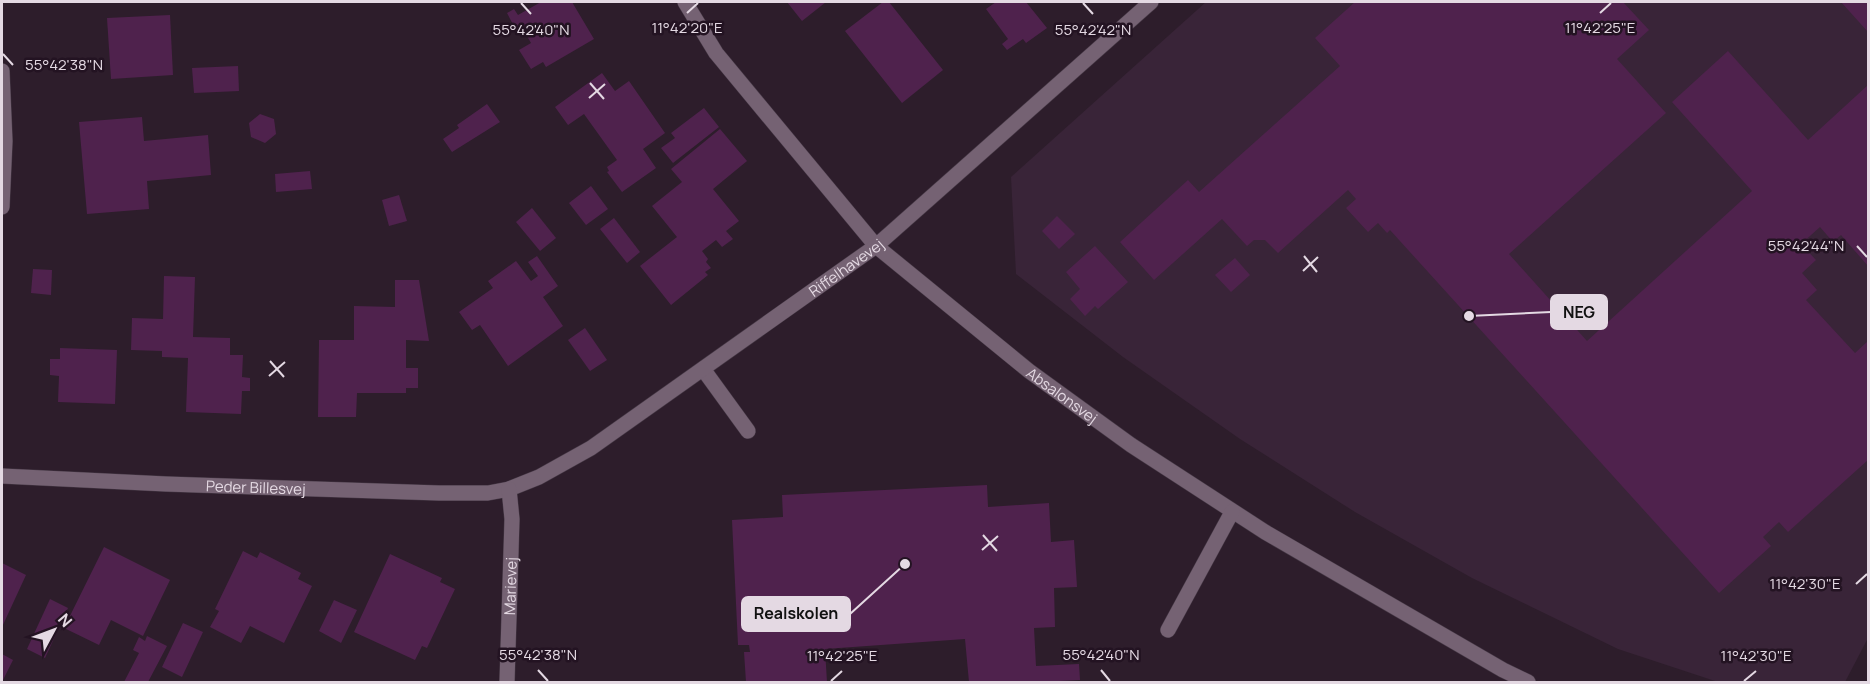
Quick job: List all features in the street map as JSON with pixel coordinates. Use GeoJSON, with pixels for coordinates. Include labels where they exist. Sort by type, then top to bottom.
{"type":"FeatureCollection","features":[{"type":"Feature","properties":{"kind":"street","name":"Absalonsvej"},"geometry":{"type":"LineString","coordinates":[[685,2],[716,53],[876,246],[1029,371],[1131,445],[1232,512],[1503,670],[1528,682]]}},
{"type":"Feature","properties":{"kind":"street","name":"Riffelhavevej"},"geometry":{"type":"LineString","coordinates":[[509,489],[539,477],[591,448],[876,246],[1151,2]]}},
{"type":"Feature","properties":{"kind":"street"},"geometry":{"type":"LineString","coordinates":[[2,71],[5,141],[2,207]]}},
{"type":"Feature","properties":{"kind":"street"},"geometry":{"type":"LineString","coordinates":[[704,369],[748,431]]}},
{"type":"Feature","properties":{"kind":"street","name":"Peder Billesvej"},"geometry":{"type":"LineString","coordinates":[[2,476],[409,492],[488,493],[509,489]]}},
{"type":"Feature","properties":{"kind":"street","name":"Marievej"},"geometry":{"type":"LineString","coordinates":[[507,682],[512,519],[509,489]]}},
{"type":"Feature","properties":{"kind":"street"},"geometry":{"type":"LineString","coordinates":[[1168,630],[1232,512]]}},
{"type":"Feature","properties":{"kind":"shaded area"},"geometry":{"type":"Polygon","coordinates":[[[1206,2],[1868,2],[1868,638],[1845,682],[1718,682],[1618,649],[1472,578],[1355,512],[1240,439],[1123,357],[1016,274],[1011,177],[1206,2]]]}},
{"type":"Feature","properties":{"kind":"building"},"geometry":{"type":"Polygon","coordinates":[[[541,2],[572,2],[594,39],[546,67],[543,62],[531,69],[519,50],[531,43],[523,29],[517,32],[507,13],[514,9],[518,15],[541,2]]]}},
{"type":"Feature","properties":{"kind":"building"},"geometry":{"type":"Polygon","coordinates":[[[787,2],[826,2],[802,21],[787,2]]]}},
{"type":"Feature","properties":{"kind":"building"},"geometry":{"type":"Polygon","coordinates":[[[883,2],[889,2],[943,70],[902,103],[845,31],[883,2]]]}},
{"type":"Feature","properties":{"kind":"building"},"geometry":{"type":"Polygon","coordinates":[[[996,2],[1026,2],[1047,28],[1026,43],[1023,39],[1007,50],[1002,44],[1008,39],[986,9],[996,2]]]}},
{"type":"Feature","properties":{"kind":"building"},"geometry":{"type":"Polygon","coordinates":[[[1355,2],[1623,2],[1649,30],[1617,59],[1666,113],[1509,254],[1587,341],[1752,191],[1672,102],[1728,51],[1808,140],[1868,85],[1868,266],[1841,235],[1833,242],[1820,227],[1801,244],[1816,260],[1802,273],[1817,290],[1806,300],[1855,353],[1868,341],[1868,460],[1788,532],[1779,522],[1763,537],[1771,546],[1719,593],[1390,230],[1387,233],[1378,223],[1368,232],[1346,208],[1356,199],[1348,190],[1278,253],[1265,240],[1254,240],[1247,246],[1222,219],[1154,280],[1120,242],[1188,180],[1199,192],[1340,66],[1315,38],[1355,2]]]}},
{"type":"Feature","properties":{"kind":"building"},"geometry":{"type":"Polygon","coordinates":[[[1841,2],[1868,2],[1868,32],[1841,2]]]}},
{"type":"Feature","properties":{"kind":"building"},"geometry":{"type":"Polygon","coordinates":[[[170,15],[173,75],[111,79],[107,18],[170,15]]]}},
{"type":"Feature","properties":{"kind":"building"},"geometry":{"type":"Polygon","coordinates":[[[238,66],[239,91],[194,93],[192,68],[238,66]]]}},
{"type":"Feature","properties":{"kind":"building"},"geometry":{"type":"Polygon","coordinates":[[[602,73],[615,91],[629,81],[665,133],[643,149],[656,168],[622,192],[607,172],[609,171],[607,167],[617,160],[584,114],[568,125],[555,107],[602,73]]]}},
{"type":"Feature","properties":{"kind":"building"},"geometry":{"type":"Polygon","coordinates":[[[487,104],[500,122],[452,152],[443,139],[459,128],[457,125],[487,104]]]}},
{"type":"Feature","properties":{"kind":"building"},"geometry":{"type":"Polygon","coordinates":[[[704,108],[719,127],[673,163],[661,148],[675,138],[671,133],[704,108]]]}},
{"type":"Feature","properties":{"kind":"building"},"geometry":{"type":"Polygon","coordinates":[[[260,114],[274,119],[276,134],[265,143],[251,137],[249,123],[260,114]]]}},
{"type":"Feature","properties":{"kind":"building"},"geometry":{"type":"Polygon","coordinates":[[[142,117],[144,141],[208,135],[211,175],[147,181],[149,209],[87,214],[79,122],[142,117]]]}},
{"type":"Feature","properties":{"kind":"building"},"geometry":{"type":"Polygon","coordinates":[[[720,129],[747,161],[713,189],[739,221],[726,231],[733,239],[722,247],[716,240],[702,251],[711,268],[705,272],[708,275],[671,305],[640,266],[677,237],[652,206],[682,182],[671,169],[720,129]]]}},
{"type":"Feature","properties":{"kind":"building"},"geometry":{"type":"Polygon","coordinates":[[[310,171],[312,189],[276,192],[275,174],[310,171]]]}},
{"type":"Feature","properties":{"kind":"building"},"geometry":{"type":"Polygon","coordinates":[[[591,186],[608,209],[586,225],[569,203],[591,186]]]}},
{"type":"Feature","properties":{"kind":"building"},"geometry":{"type":"Polygon","coordinates":[[[399,195],[407,221],[389,226],[382,200],[399,195]]]}},
{"type":"Feature","properties":{"kind":"building"},"geometry":{"type":"Polygon","coordinates":[[[532,208],[556,238],[540,251],[516,222],[532,208]]]}},
{"type":"Feature","properties":{"kind":"building"},"geometry":{"type":"Polygon","coordinates":[[[1057,216],[1075,234],[1059,249],[1042,231],[1057,216]]]}},
{"type":"Feature","properties":{"kind":"building"},"geometry":{"type":"Polygon","coordinates":[[[614,218],[640,252],[627,263],[600,229],[614,218]]]}},
{"type":"Feature","properties":{"kind":"building"},"geometry":{"type":"Polygon","coordinates":[[[1095,246],[1128,282],[1098,309],[1095,306],[1085,316],[1070,299],[1080,289],[1066,272],[1095,246]]]}},
{"type":"Feature","properties":{"kind":"building"},"geometry":{"type":"Polygon","coordinates":[[[537,256],[558,286],[543,297],[563,326],[508,366],[480,325],[472,330],[459,312],[493,288],[488,281],[516,261],[531,281],[538,276],[528,262],[537,256]]]}},
{"type":"Feature","properties":{"kind":"building"},"geometry":{"type":"Polygon","coordinates":[[[1235,258],[1250,275],[1231,292],[1215,275],[1235,258]]]}},
{"type":"Feature","properties":{"kind":"building"},"geometry":{"type":"Polygon","coordinates":[[[33,269],[52,270],[51,295],[31,293],[33,269]]]}},
{"type":"Feature","properties":{"kind":"building"},"geometry":{"type":"Polygon","coordinates":[[[164,276],[195,277],[193,337],[230,338],[230,355],[243,355],[242,377],[250,378],[250,391],[242,391],[241,414],[186,412],[188,358],[162,357],[162,351],[131,350],[132,318],[163,319],[164,276]]]}},
{"type":"Feature","properties":{"kind":"building"},"geometry":{"type":"Polygon","coordinates":[[[395,280],[419,280],[429,341],[406,340],[406,368],[418,368],[418,388],[406,388],[406,393],[357,393],[356,417],[318,417],[319,340],[354,340],[354,306],[395,307],[395,280]]]}},
{"type":"Feature","properties":{"kind":"building"},"geometry":{"type":"Polygon","coordinates":[[[585,328],[607,360],[590,371],[568,340],[585,328]]]}},
{"type":"Feature","properties":{"kind":"building"},"geometry":{"type":"Polygon","coordinates":[[[60,348],[117,350],[115,404],[58,402],[59,376],[50,375],[50,359],[60,359],[60,348]]]}},
{"type":"Feature","properties":{"kind":"building"},"geometry":{"type":"Polygon","coordinates":[[[987,485],[988,507],[1049,503],[1051,542],[1074,540],[1077,587],[1054,588],[1055,627],[1034,628],[1036,666],[1079,664],[1080,680],[969,682],[965,639],[825,649],[827,682],[746,682],[744,652],[750,652],[749,645],[738,645],[732,520],[783,517],[782,495],[987,485]]]}},
{"type":"Feature","properties":{"kind":"building"},"geometry":{"type":"Polygon","coordinates":[[[104,547],[170,580],[143,636],[111,620],[99,645],[64,628],[104,547]]]}},
{"type":"Feature","properties":{"kind":"building"},"geometry":{"type":"Polygon","coordinates":[[[243,551],[257,558],[260,552],[301,573],[298,579],[312,586],[284,643],[250,626],[241,643],[210,627],[219,611],[215,609],[243,551]]]}},
{"type":"Feature","properties":{"kind":"building"},"geometry":{"type":"Polygon","coordinates":[[[390,554],[442,578],[440,582],[455,589],[427,648],[422,646],[415,660],[354,632],[390,554]]]}},
{"type":"Feature","properties":{"kind":"building"},"geometry":{"type":"Polygon","coordinates":[[[2,563],[26,575],[2,627],[2,563]]]}},
{"type":"Feature","properties":{"kind":"building"},"geometry":{"type":"Polygon","coordinates":[[[50,599],[68,608],[45,658],[27,649],[50,599]]]}},
{"type":"Feature","properties":{"kind":"building"},"geometry":{"type":"Polygon","coordinates":[[[334,600],[357,610],[341,643],[319,631],[334,600]]]}},
{"type":"Feature","properties":{"kind":"building"},"geometry":{"type":"Polygon","coordinates":[[[183,623],[203,632],[182,677],[162,667],[183,623]]]}},
{"type":"Feature","properties":{"kind":"building"},"geometry":{"type":"Polygon","coordinates":[[[147,636],[167,646],[148,682],[124,682],[139,653],[133,650],[139,637],[145,641],[147,636]]]}},
{"type":"Feature","properties":{"kind":"building"},"geometry":{"type":"Polygon","coordinates":[[[2,654],[13,660],[2,682],[2,654]]]}},
{"type":"Feature","properties":{"kind":"place","name":"NEG"},"geometry":{"type":"Point","coordinates":[1469,316]}},
{"type":"Feature","properties":{"kind":"place","name":"Realskolen"},"geometry":{"type":"Point","coordinates":[905,564]}}]}
